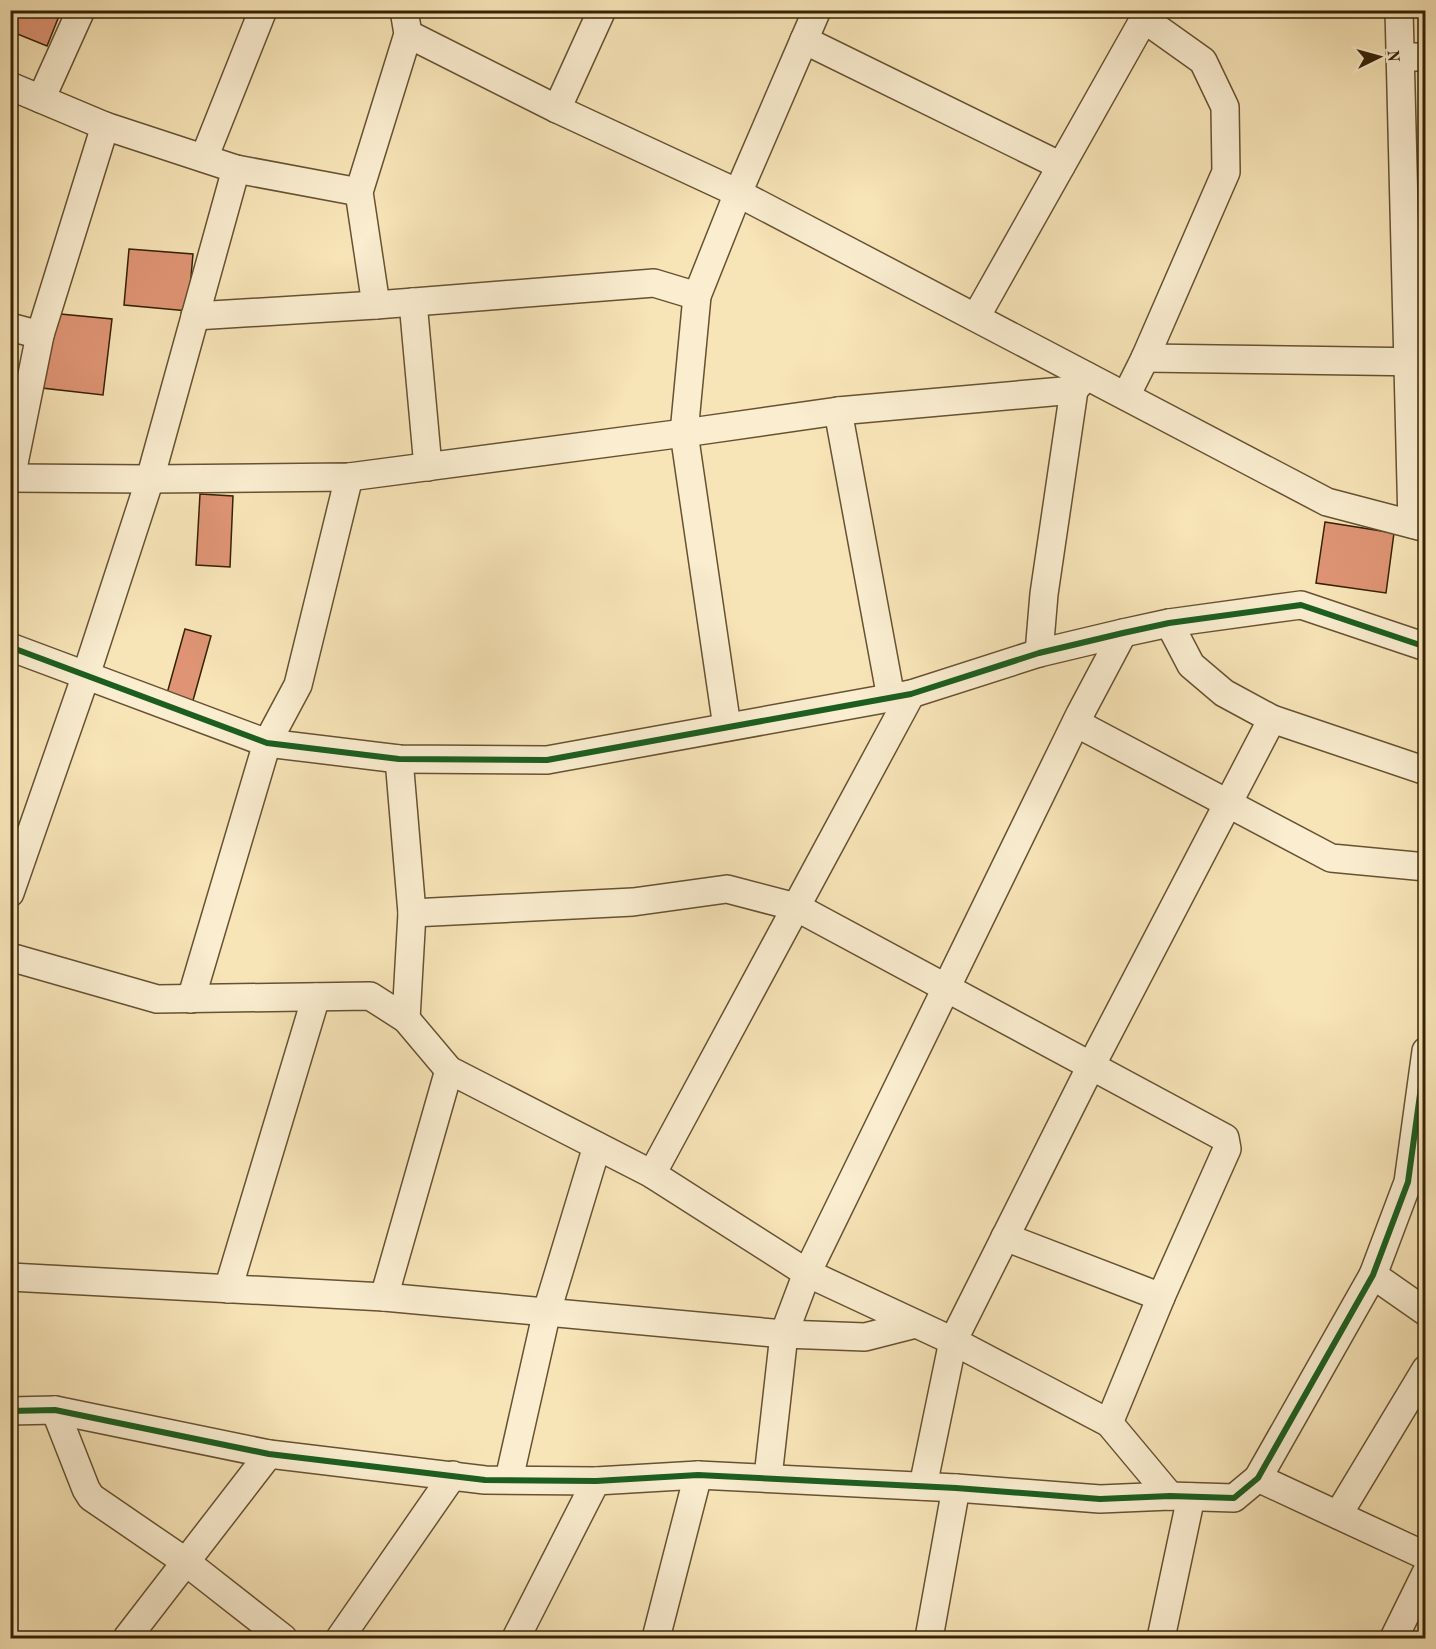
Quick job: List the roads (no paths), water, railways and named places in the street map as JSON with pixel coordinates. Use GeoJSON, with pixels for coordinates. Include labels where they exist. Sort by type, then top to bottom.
{"type":"FeatureCollection","features":[{"type":"Feature","properties":{"kind":"street"},"geometry":{"type":"LineString","coordinates":[[41,99],[81,10]]}},
{"type":"Feature","properties":{"kind":"street"},"geometry":{"type":"LineString","coordinates":[[204,158],[263,10]]}},
{"type":"Feature","properties":{"kind":"street"},"geometry":{"type":"LineString","coordinates":[[557,109],[602,10]]}},
{"type":"Feature","properties":{"kind":"street"},"geometry":{"type":"LineString","coordinates":[[727,727],[684,433],[697,296],[738,193],[817,10]]}},
{"type":"Feature","properties":{"kind":"street"},"geometry":{"type":"LineString","coordinates":[[375,305],[359,192],[406,22],[557,109],[738,193],[976,317],[1080,383],[1126,396],[1327,502],[1419,526],[1413,57],[1399,10]]}},
{"type":"Feature","properties":{"kind":"street"},"geometry":{"type":"LineString","coordinates":[[976,317],[1146,15],[1203,61],[1226,107],[1226,172],[1145,358],[1126,396]]}},
{"type":"Feature","properties":{"kind":"street"},"geometry":{"type":"LineString","coordinates":[[804,40],[1060,166]]}},
{"type":"Feature","properties":{"kind":"street"},"geometry":{"type":"LineString","coordinates":[[10,86],[105,126],[236,169],[359,192]]}},
{"type":"Feature","properties":{"kind":"street"},"geometry":{"type":"LineString","coordinates":[[105,126],[40,335],[11,478],[350,477],[838,411],[1080,383]]}},
{"type":"Feature","properties":{"kind":"street"},"geometry":{"type":"LineString","coordinates":[[10,893],[86,675],[150,479],[236,169]]}},
{"type":"Feature","properties":{"kind":"street"},"geometry":{"type":"LineString","coordinates":[[195,316],[375,305],[654,283],[697,296]]}},
{"type":"Feature","properties":{"kind":"street"},"geometry":{"type":"LineString","coordinates":[[413,302],[428,466]]}},
{"type":"Feature","properties":{"kind":"street"},"geometry":{"type":"LineString","coordinates":[[10,327],[40,335]]}},
{"type":"Feature","properties":{"kind":"street"},"geometry":{"type":"LineString","coordinates":[[1145,358],[1417,362]]}},
{"type":"Feature","properties":{"kind":"street"},"geometry":{"type":"LineString","coordinates":[[1039,652],[1044,594],[1080,383]]}},
{"type":"Feature","properties":{"kind":"street"},"geometry":{"type":"LineString","coordinates":[[652,1174],[796,907],[901,696],[838,411]]}},
{"type":"Feature","properties":{"kind":"street"},"geometry":{"type":"LineString","coordinates":[[191,999],[267,743],[298,686],[350,477]]}},
{"type":"Feature","properties":{"kind":"street"},"geometry":{"type":"LineString","coordinates":[[10,647],[267,743],[399,759],[548,760],[901,696],[1039,652],[1169,623],[1301,605],[1425,647]]}},
{"type":"Feature","properties":{"kind":"street"},"geometry":{"type":"LineString","coordinates":[[1169,623],[1191,665],[1224,693],[1272,719],[1425,771]]}},
{"type":"Feature","properties":{"kind":"street"},"geometry":{"type":"LineString","coordinates":[[768,1477],[784,1334],[807,1273],[1076,723],[1123,633]]}},
{"type":"Feature","properties":{"kind":"street"},"geometry":{"type":"LineString","coordinates":[[923,1486],[953,1341],[1091,1066],[1272,719]]}},
{"type":"Feature","properties":{"kind":"street"},"geometry":{"type":"LineString","coordinates":[[1076,723],[1331,858],[1425,867]]}},
{"type":"Feature","properties":{"kind":"street"},"geometry":{"type":"LineString","coordinates":[[399,759],[411,913],[406,1019]]}},
{"type":"Feature","properties":{"kind":"street"},"geometry":{"type":"LineString","coordinates":[[411,913],[633,902],[727,889],[796,907],[1225,1138],[1227,1149],[1108,1423]]}},
{"type":"Feature","properties":{"kind":"street"},"geometry":{"type":"LineString","coordinates":[[10,957],[157,999],[370,996],[406,1019],[449,1070],[652,1174],[807,1273],[953,1341],[1108,1423],[1180,1497]]}},
{"type":"Feature","properties":{"kind":"street"},"geometry":{"type":"LineString","coordinates":[[228,1288],[316,997]]}},
{"type":"Feature","properties":{"kind":"street"},"geometry":{"type":"LineString","coordinates":[[10,1411],[56,1410],[270,1454],[485,1480],[596,1481],[698,1475],[923,1486],[1100,1499],[1234,1498],[1258,1478],[1373,1275],[1408,1182],[1425,1051]]}},
{"type":"Feature","properties":{"kind":"street"},"geometry":{"type":"LineString","coordinates":[[384,1297],[449,1070]]}},
{"type":"Feature","properties":{"kind":"street"},"geometry":{"type":"LineString","coordinates":[[509,1479],[547,1311],[597,1146]]}},
{"type":"Feature","properties":{"kind":"street"},"geometry":{"type":"LineString","coordinates":[[1005,1237],[1161,1297]]}},
{"type":"Feature","properties":{"kind":"street"},"geometry":{"type":"LineString","coordinates":[[1373,1275],[1425,1312]]}},
{"type":"Feature","properties":{"kind":"street"},"geometry":{"type":"LineString","coordinates":[[10,1277],[384,1297],[784,1334],[865,1337],[916,1324]]}},
{"type":"Feature","properties":{"kind":"street"},"geometry":{"type":"LineString","coordinates":[[1338,1515],[1425,1369]]}},
{"type":"Feature","properties":{"kind":"street"},"geometry":{"type":"LineString","coordinates":[[56,1410],[91,1497],[186,1562],[283,1638]]}},
{"type":"Feature","properties":{"kind":"street"},"geometry":{"type":"LineString","coordinates":[[127,1638],[270,1454]]}},
{"type":"Feature","properties":{"kind":"street"},"geometry":{"type":"LineString","coordinates":[[340,1638],[453,1475]]}},
{"type":"Feature","properties":{"kind":"street"},"geometry":{"type":"LineString","coordinates":[[656,1638],[698,1475]]}},
{"type":"Feature","properties":{"kind":"street"},"geometry":{"type":"LineString","coordinates":[[1258,1478],[1425,1556]]}},
{"type":"Feature","properties":{"kind":"street"},"geometry":{"type":"LineString","coordinates":[[516,1638],[596,1481]]}},
{"type":"Feature","properties":{"kind":"street"},"geometry":{"type":"LineString","coordinates":[[929,1638],[956,1488]]}},
{"type":"Feature","properties":{"kind":"street"},"geometry":{"type":"LineString","coordinates":[[1161,1638],[1180,1497]]}},
{"type":"Feature","properties":{"kind":"street"},"geometry":{"type":"LineString","coordinates":[[1394,1638],[1425,1573]]}}]}
